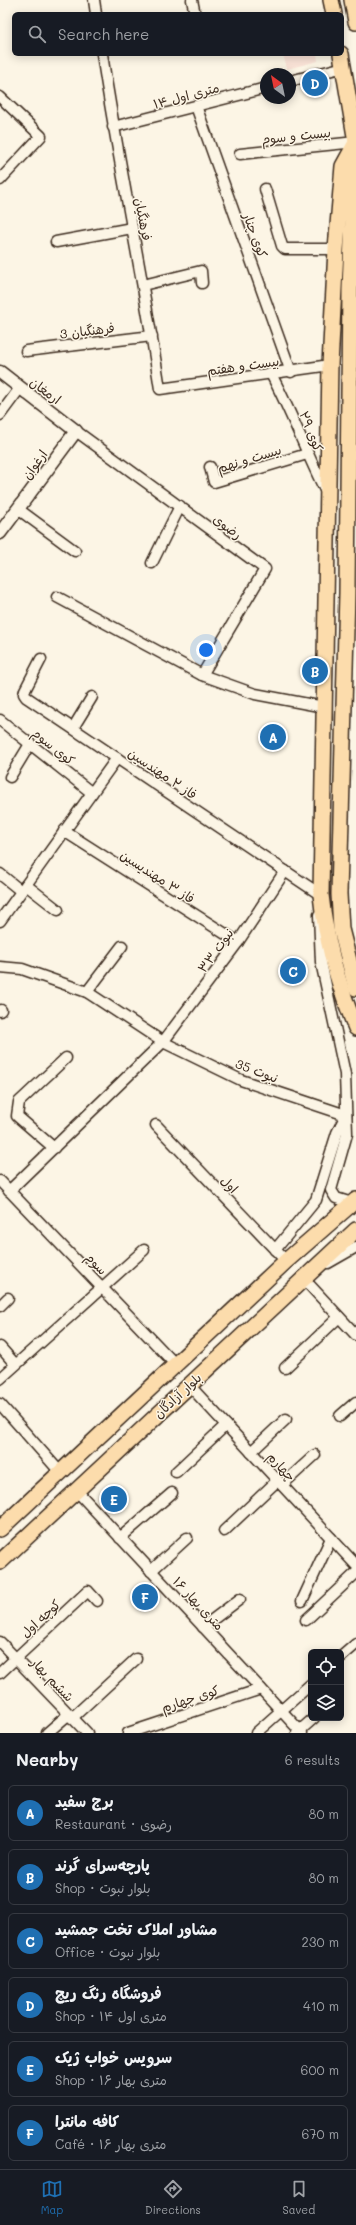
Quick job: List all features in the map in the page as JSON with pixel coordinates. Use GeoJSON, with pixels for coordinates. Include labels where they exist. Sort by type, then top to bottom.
{"type":"FeatureCollection","features":[{"type":"Feature","properties":{"kind":"main road"},"geometry":{"type":"LineString","coordinates":[[331,0],[334,12]]}},
{"type":"Feature","properties":{"kind":"main road"},"geometry":{"type":"LineString","coordinates":[[352,0],[356,22]]}},
{"type":"Feature","properties":{"kind":"main road"},"geometry":{"type":"LineString","coordinates":[[342,60],[356,142],[350,290],[353,423],[351,594],[339,894],[341,930],[356,988]]}},
{"type":"Feature","properties":{"kind":"main road"},"geometry":{"type":"LineString","coordinates":[[356,142],[343,166],[336,249],[330,365],[329,497],[321,895],[331,957],[345,1002],[356,1028]]}},
{"type":"Feature","properties":{"kind":"main road","name":"بلوار آزادگان"},"geometry":{"type":"LineString","coordinates":[[0,1528],[286,1261],[354,1202]]}},
{"type":"Feature","properties":{"kind":"main road"},"geometry":{"type":"LineString","coordinates":[[336,1217],[347,1222],[354,1237]]}},
{"type":"Feature","properties":{"kind":"main road","name":"بلوار آزادگان"},"geometry":{"type":"LineString","coordinates":[[0,1562],[78,1493],[304,1280],[354,1237]]}},
{"type":"Feature","properties":{"kind":"street"},"geometry":{"type":"LineString","coordinates":[[94,0],[96,12]]}},
{"type":"Feature","properties":{"kind":"street"},"geometry":{"type":"LineString","coordinates":[[192,0],[195,12]]}},
{"type":"Feature","properties":{"kind":"street","name":"فرهنگیان"},"geometry":{"type":"LineString","coordinates":[[102,56],[113,127],[143,285],[160,389]]}},
{"type":"Feature","properties":{"kind":"street"},"geometry":{"type":"LineString","coordinates":[[296,79],[342,60]]}},
{"type":"Feature","properties":{"kind":"street","name":"۱۴ متری اول"},"geometry":{"type":"LineString","coordinates":[[113,127],[260,90]]}},
{"type":"Feature","properties":{"kind":"street"},"geometry":{"type":"LineString","coordinates":[[0,97],[41,136],[0,180]]}},
{"type":"Feature","properties":{"kind":"street","name":"کوی چنار"},"geometry":{"type":"LineString","coordinates":[[196,106],[291,372]]}},
{"type":"Feature","properties":{"kind":"street","name":"بیست و سوم"},"geometry":{"type":"LineString","coordinates":[[240,154],[356,142]]}},
{"type":"Feature","properties":{"kind":"street"},"geometry":{"type":"LineString","coordinates":[[265,189],[282,246],[285,249],[336,249]]}},
{"type":"Feature","properties":{"kind":"street"},"geometry":{"type":"LineString","coordinates":[[56,242],[132,228]]}},
{"type":"Feature","properties":{"kind":"street"},"geometry":{"type":"LineString","coordinates":[[143,285],[201,271],[202,283]]}},
{"type":"Feature","properties":{"kind":"street","name":"فرهنگیان 3"},"geometry":{"type":"LineString","coordinates":[[26,351],[152,336]]}},
{"type":"Feature","properties":{"kind":"street","name":"بیست و هفتم"},"geometry":{"type":"LineString","coordinates":[[160,389],[291,372],[330,365]]}},
{"type":"Feature","properties":{"kind":"street","name":"ارمغان"},"geometry":{"type":"LineString","coordinates":[[0,372],[76,431]]}},
{"type":"Feature","properties":{"kind":"street","name":"کوی ۲۹"},"geometry":{"type":"LineString","coordinates":[[271,374],[287,404],[307,454],[329,497]]}},
{"type":"Feature","properties":{"kind":"street"},"geometry":{"type":"LineString","coordinates":[[0,415],[20,388]]}},
{"type":"Feature","properties":{"kind":"street","name":"رضوی"},"geometry":{"type":"LineString","coordinates":[[76,431],[265,569],[202,675]]}},
{"type":"Feature","properties":{"kind":"street","name":"ارغوان"},"geometry":{"type":"LineString","coordinates":[[0,533],[76,431]]}},
{"type":"Feature","properties":{"kind":"street","name":"بیست و نهم"},"geometry":{"type":"LineString","coordinates":[[210,467],[214,482],[307,454]]}},
{"type":"Feature","properties":{"kind":"street"},"geometry":{"type":"LineString","coordinates":[[152,563],[180,506]]}},
{"type":"Feature","properties":{"kind":"street"},"geometry":{"type":"LineString","coordinates":[[18,509],[75,551]]}},
{"type":"Feature","properties":{"kind":"street"},"geometry":{"type":"LineString","coordinates":[[57,597],[202,675],[255,694],[324,707]]}},
{"type":"Feature","properties":{"kind":"street"},"geometry":{"type":"LineString","coordinates":[[41,659],[24,694],[117,758]]}},
{"type":"Feature","properties":{"kind":"street"},"geometry":{"type":"LineString","coordinates":[[73,728],[92,697]]}},
{"type":"Feature","properties":{"kind":"street","name":"کوی سوم"},"geometry":{"type":"LineString","coordinates":[[0,720],[92,793]]}},
{"type":"Feature","properties":{"kind":"street"},"geometry":{"type":"LineString","coordinates":[[10,777],[30,744]]}},
{"type":"Feature","properties":{"kind":"street","name":"فاز ۲ مهندسین"},"geometry":{"type":"LineString","coordinates":[[0,921],[117,758],[321,895]]}},
{"type":"Feature","properties":{"kind":"street","name":"فاز ۳ مهندیسین"},"geometry":{"type":"LineString","coordinates":[[64,831],[238,942]]}},
{"type":"Feature","properties":{"kind":"street","name":"نبوت ۳۳"},"geometry":{"type":"LineString","coordinates":[[9,1191],[163,1042],[238,942],[285,871]]}},
{"type":"Feature","properties":{"kind":"street"},"geometry":{"type":"LineString","coordinates":[[0,874],[58,910]]}},
{"type":"Feature","properties":{"kind":"street"},"geometry":{"type":"LineString","coordinates":[[321,895],[318,925],[321,962],[345,1074],[347,1134],[331,1190],[336,1198],[354,1202]]}},
{"type":"Feature","properties":{"kind":"street"},"geometry":{"type":"LineString","coordinates":[[88,992],[122,946]]}},
{"type":"Feature","properties":{"kind":"street","name":"نبوت 35"},"geometry":{"type":"LineString","coordinates":[[0,967],[28,970],[88,992],[163,1042],[241,1080],[346,1115]]}},
{"type":"Feature","properties":{"kind":"street"},"geometry":{"type":"LineString","coordinates":[[54,1148],[17,1116],[17,1109],[19,1102],[66,1058]]}},
{"type":"Feature","properties":{"kind":"street"},"geometry":{"type":"LineString","coordinates":[[275,1250],[316,1200],[337,1133],[346,1115]]}},
{"type":"Feature","properties":{"kind":"street","name":"اول"},"geometry":{"type":"LineString","coordinates":[[156,1125],[286,1261]]}},
{"type":"Feature","properties":{"kind":"street","name":"سوم"},"geometry":{"type":"LineString","coordinates":[[0,1181],[175,1364]]}},
{"type":"Feature","properties":{"kind":"street"},"geometry":{"type":"LineString","coordinates":[[0,1379],[144,1250]]}},
{"type":"Feature","properties":{"kind":"street"},"geometry":{"type":"LineString","coordinates":[[304,1280],[356,1335]]}},
{"type":"Feature","properties":{"kind":"street"},"geometry":{"type":"LineString","coordinates":[[0,1306],[8,1298]]}},
{"type":"Feature","properties":{"kind":"street"},"geometry":{"type":"LineString","coordinates":[[285,1368],[339,1317]]}},
{"type":"Feature","properties":{"kind":"street"},"geometry":{"type":"LineString","coordinates":[[0,1347],[15,1364]]}},
{"type":"Feature","properties":{"kind":"street","name":"چهارم"},"geometry":{"type":"LineString","coordinates":[[190,1387],[356,1565]]}},
{"type":"Feature","properties":{"kind":"street"},"geometry":{"type":"LineString","coordinates":[[340,1416],[356,1402]]}},
{"type":"Feature","properties":{"kind":"street"},"geometry":{"type":"LineString","coordinates":[[2,1410],[60,1472]]}},
{"type":"Feature","properties":{"kind":"street"},"geometry":{"type":"LineString","coordinates":[[251,1452],[286,1419]]}},
{"type":"Feature","properties":{"kind":"street"},"geometry":{"type":"LineString","coordinates":[[176,1472],[226,1425]]}},
{"type":"Feature","properties":{"kind":"street"},"geometry":{"type":"LineString","coordinates":[[224,1531],[315,1455]]}},
{"type":"Feature","properties":{"kind":"street","name":"۱۶ متری بهار"},"geometry":{"type":"LineString","coordinates":[[78,1493],[300,1732]]}},
{"type":"Feature","properties":{"kind":"street"},"geometry":{"type":"LineString","coordinates":[[120,1538],[172,1493]]}},
{"type":"Feature","properties":{"kind":"street"},"geometry":{"type":"LineString","coordinates":[[151,1571],[187,1538]]}},
{"type":"Feature","properties":{"kind":"street"},"geometry":{"type":"LineString","coordinates":[[302,1601],[331,1538]]}},
{"type":"Feature","properties":{"kind":"street"},"geometry":{"type":"LineString","coordinates":[[306,1620],[356,1573]]}},
{"type":"Feature","properties":{"kind":"street","name":"کوچه اول"},"geometry":{"type":"LineString","coordinates":[[0,1674],[88,1591],[97,1601]]}},
{"type":"Feature","properties":{"kind":"street"},"geometry":{"type":"LineString","coordinates":[[204,1627],[240,1600]]}},
{"type":"Feature","properties":{"kind":"street","name":"ششم بهار"},"geometry":{"type":"LineString","coordinates":[[0,1642],[87,1733]]}},
{"type":"Feature","properties":{"kind":"street"},"geometry":{"type":"LineString","coordinates":[[344,1654],[356,1644]]}},
{"type":"Feature","properties":{"kind":"street"},"geometry":{"type":"LineString","coordinates":[[47,1733],[70,1716],[136,1659]]}},
{"type":"Feature","properties":{"kind":"street"},"geometry":{"type":"LineString","coordinates":[[256,1733],[310,1685]]}},
{"type":"Feature","properties":{"kind":"street","name":"کوی چهارم"},"geometry":{"type":"LineString","coordinates":[[128,1733],[261,1689]]}},
{"type":"Feature","properties":{"kind":"street"},"geometry":{"type":"LineString","coordinates":[[300,1732],[311,1721]]}},
{"type":"Feature","properties":{"kind":"shaded area"},"geometry":{"type":"Polygon","coordinates":[[[284,56],[317,56],[318,61],[287,68],[284,56]]]}},
{"type":"Feature","properties":{"kind":"place","name":"فروشگاه رنگ ریچ"},"geometry":{"type":"Point","coordinates":[315,83]}},
{"type":"Feature","properties":{"kind":"place","name":"پارچه‌سرای گرند"},"geometry":{"type":"Point","coordinates":[315,671]}},
{"type":"Feature","properties":{"kind":"place","name":"برج سفید"},"geometry":{"type":"Point","coordinates":[273,737]}},
{"type":"Feature","properties":{"kind":"place","name":"مشاور املاک تخت جمشید"},"geometry":{"type":"Point","coordinates":[293,971]}},
{"type":"Feature","properties":{"kind":"place","name":"سرویس خواب ژیک"},"geometry":{"type":"Point","coordinates":[114,1499]}},
{"type":"Feature","properties":{"kind":"place","name":"کافه مانترا"},"geometry":{"type":"Point","coordinates":[145,1597]}}]}
